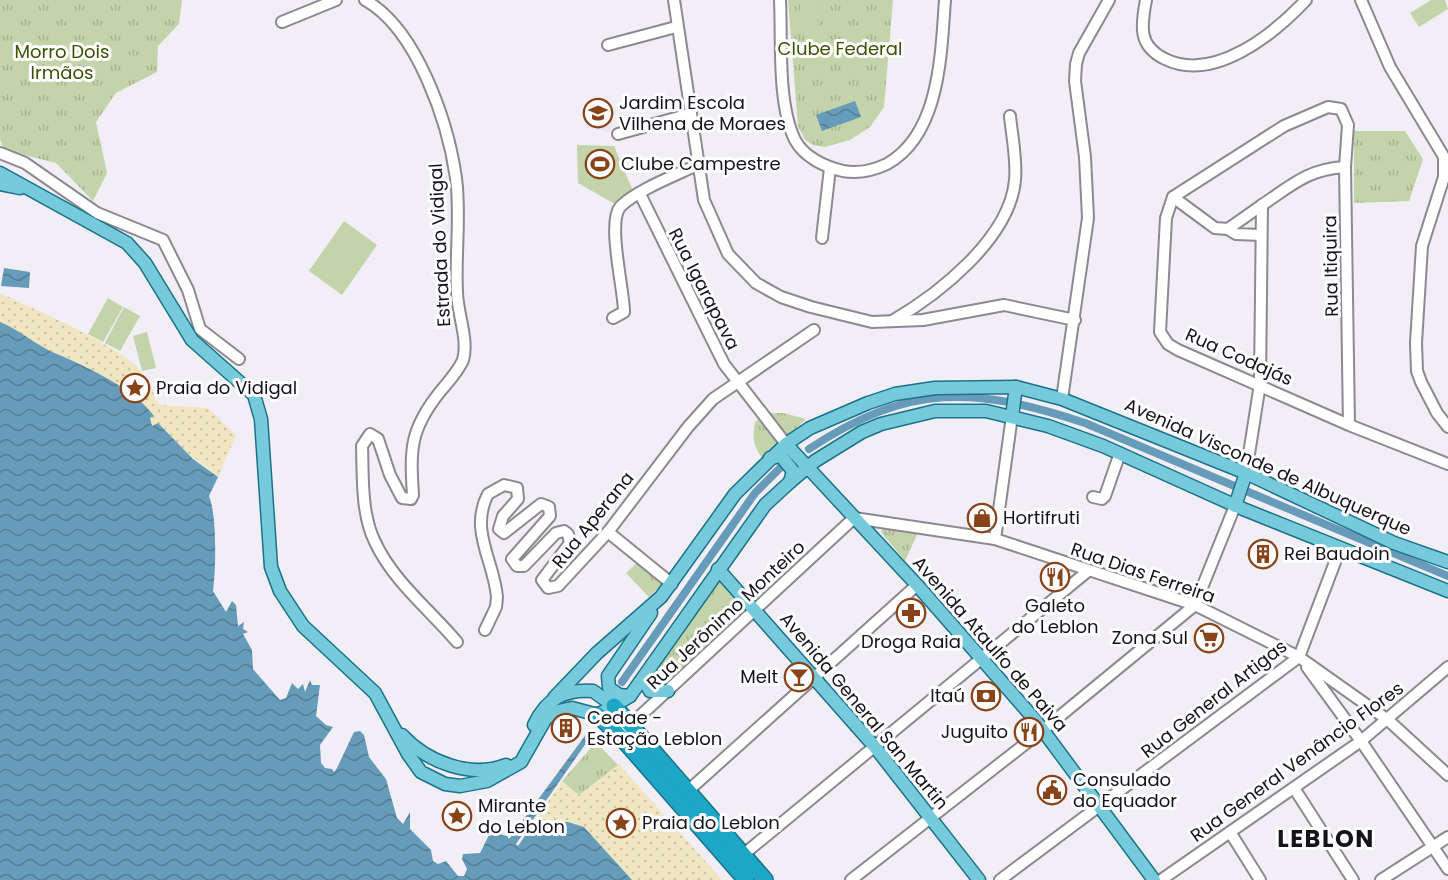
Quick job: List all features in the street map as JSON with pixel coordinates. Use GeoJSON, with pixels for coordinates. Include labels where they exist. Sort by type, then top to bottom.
{"type":"FeatureCollection","features":[{"type":"Feature","properties":{"kind":"highway"},"geometry":{"type":"LineString","coordinates":[[614,706],[625,731],[746,880]]}},
{"type":"Feature","properties":{"kind":"highway"},"geometry":{"type":"LineString","coordinates":[[598,715],[625,731],[689,790],[765,880]]}},
{"type":"Feature","properties":{"kind":"main road"},"geometry":{"type":"LineString","coordinates":[[0,173],[116,237],[137,252],[192,339],[254,395],[261,419],[271,567],[277,585],[286,603],[303,626],[375,693],[414,764],[430,779],[460,786],[487,781],[521,762],[541,725],[552,714],[572,708],[598,715],[630,696],[765,505],[807,467],[862,432],[913,415],[957,410],[1012,416],[1048,426],[1120,453],[1235,506],[1448,591]]}},
{"type":"Feature","properties":{"kind":"main road"},"geometry":{"type":"LineString","coordinates":[[0,184],[38,194]]}},
{"type":"Feature","properties":{"kind":"main road"},"geometry":{"type":"LineString","coordinates":[[1012,416],[1016,387]]}},
{"type":"Feature","properties":{"kind":"main road","name":"Avenida Visconde de Albuquerque"},"geometry":{"type":"LineString","coordinates":[[395,728],[417,748],[439,761],[480,771],[510,764],[522,752],[543,708],[597,653],[662,597],[735,494],[770,458],[786,444],[818,424],[895,394],[935,388],[1016,387],[1062,399],[1246,473],[1350,524],[1448,562]]}},
{"type":"Feature","properties":{"kind":"main road","name":"Avenida Ataulfo de Paiva"},"geometry":{"type":"LineString","coordinates":[[786,444],[982,658],[1043,730],[1154,880]]}},
{"type":"Feature","properties":{"kind":"main road"},"geometry":{"type":"LineString","coordinates":[[770,458],[781,456],[790,464],[793,471],[789,482]]}},
{"type":"Feature","properties":{"kind":"main road"},"geometry":{"type":"LineString","coordinates":[[1235,506],[1246,473]]}},
{"type":"Feature","properties":{"kind":"main road"},"geometry":{"type":"LineString","coordinates":[[789,482],[822,483]]}},
{"type":"Feature","properties":{"kind":"main road","name":"Avenida General San Martin"},"geometry":{"type":"LineString","coordinates":[[718,569],[875,747],[979,880]]}},
{"type":"Feature","properties":{"kind":"main road"},"geometry":{"type":"LineString","coordinates":[[630,696],[619,694],[609,688],[608,676],[662,597]]}},
{"type":"Feature","properties":{"kind":"main road"},"geometry":{"type":"LineString","coordinates":[[643,679],[650,691],[668,691]]}},
{"type":"Feature","properties":{"kind":"main road"},"geometry":{"type":"LineString","coordinates":[[554,698],[578,691],[593,691],[614,706]]}},
{"type":"Feature","properties":{"kind":"main road"},"geometry":{"type":"LineString","coordinates":[[430,779],[429,767],[439,761]]}},
{"type":"Feature","properties":{"kind":"street"},"geometry":{"type":"LineString","coordinates":[[282,22],[336,0]]}},
{"type":"Feature","properties":{"kind":"street","name":"Estrada do Vidigal"},"geometry":{"type":"LineString","coordinates":[[365,0],[389,17],[416,57],[443,124],[456,179],[457,294],[464,352],[459,368],[419,421],[410,454],[413,495],[411,499],[402,498],[390,475],[378,439],[370,434],[365,439],[362,446],[366,513],[374,541],[387,564],[457,642]]}},
{"type":"Feature","properties":{"kind":"street"},"geometry":{"type":"LineString","coordinates":[[674,0],[676,27],[704,200],[719,240],[740,270],[756,284],[781,297],[854,319],[889,322],[950,316],[1004,305],[1075,320]]}},
{"type":"Feature","properties":{"kind":"street"},"geometry":{"type":"LineString","coordinates":[[780,0],[784,97],[796,141],[809,156],[830,168],[854,173],[875,170],[908,150],[928,117],[945,0]]}},
{"type":"Feature","properties":{"kind":"street"},"geometry":{"type":"LineString","coordinates":[[1062,399],[1088,218],[1085,157],[1075,81],[1076,64],[1081,48],[1108,0]]}},
{"type":"Feature","properties":{"kind":"street"},"geometry":{"type":"LineString","coordinates":[[1146,0],[1141,27],[1145,42],[1162,57],[1174,63],[1192,67],[1216,61],[1258,42],[1273,32],[1306,0]]}},
{"type":"Feature","properties":{"kind":"street"},"geometry":{"type":"LineString","coordinates":[[1361,0],[1390,67],[1444,157],[1444,177],[1422,246],[1416,343],[1417,371],[1421,382],[1448,427]]}},
{"type":"Feature","properties":{"kind":"street"},"geometry":{"type":"LineString","coordinates":[[608,45],[676,27]]}},
{"type":"Feature","properties":{"kind":"street","name":"Rua Itiquira"},"geometry":{"type":"LineString","coordinates":[[1173,197],[1284,126],[1328,107],[1341,109],[1348,126],[1346,167],[1349,424]]}},
{"type":"Feature","properties":{"kind":"street"},"geometry":{"type":"LineString","coordinates":[[618,134],[690,114]]}},
{"type":"Feature","properties":{"kind":"street"},"geometry":{"type":"LineString","coordinates":[[889,322],[945,287],[966,266],[1004,213],[1015,180],[1010,116]]}},
{"type":"Feature","properties":{"kind":"street"},"geometry":{"type":"LineString","coordinates":[[0,153],[25,163],[97,213],[163,240],[189,290],[200,329],[239,359]]}},
{"type":"Feature","properties":{"kind":"street"},"geometry":{"type":"LineString","coordinates":[[613,318],[624,312],[616,235],[617,212],[621,206],[640,194],[697,165]]}},
{"type":"Feature","properties":{"kind":"street"},"geometry":{"type":"LineString","coordinates":[[1228,229],[1309,174],[1323,168],[1346,167]]}},
{"type":"Feature","properties":{"kind":"street"},"geometry":{"type":"LineString","coordinates":[[822,238],[830,168]]}},
{"type":"Feature","properties":{"kind":"street","name":"Rua Igarapava"},"geometry":{"type":"LineString","coordinates":[[640,194],[698,317],[736,382],[786,444]]}},
{"type":"Feature","properties":{"kind":"street"},"geometry":{"type":"LineString","coordinates":[[1173,197],[1215,228],[1228,229],[1236,234],[1261,235]]}},
{"type":"Feature","properties":{"kind":"street","name":"Rua Codajás"},"geometry":{"type":"LineString","coordinates":[[1173,197],[1166,218],[1160,324],[1163,338],[1178,350],[1448,464]]}},
{"type":"Feature","properties":{"kind":"street"},"geometry":{"type":"LineString","coordinates":[[1246,473],[1260,384],[1262,205]]}},
{"type":"Feature","properties":{"kind":"street","name":"Rua Aperana"},"geometry":{"type":"LineString","coordinates":[[485,630],[496,607],[498,597],[480,523],[483,503],[494,488],[512,485],[518,492],[518,499],[499,522],[501,532],[507,533],[541,504],[551,510],[550,516],[515,553],[512,559],[517,566],[528,563],[556,533],[561,531],[568,534],[570,543],[567,550],[542,580],[548,588],[552,589],[564,582],[608,532],[688,427],[713,399],[814,330]]}},
{"type":"Feature","properties":{"kind":"street"},"geometry":{"type":"LineString","coordinates":[[995,539],[1012,416]]}},
{"type":"Feature","properties":{"kind":"street"},"geometry":{"type":"LineString","coordinates":[[1093,497],[1102,499],[1105,496],[1120,453]]}},
{"type":"Feature","properties":{"kind":"street"},"geometry":{"type":"LineString","coordinates":[[851,880],[1043,730],[1195,605],[1235,506]]}},
{"type":"Feature","properties":{"kind":"street","name":"Rua Dias Ferreira"},"geometry":{"type":"LineString","coordinates":[[854,518],[995,539],[1195,605],[1299,657],[1388,720],[1448,775]]}},
{"type":"Feature","properties":{"kind":"street","name":"Rua Jerônimo Monteiro"},"geometry":{"type":"LineString","coordinates":[[625,731],[854,518]]}},
{"type":"Feature","properties":{"kind":"street"},"geometry":{"type":"LineString","coordinates":[[608,532],[672,584]]}},
{"type":"Feature","properties":{"kind":"street","name":"Rua General Artigas"},"geometry":{"type":"LineString","coordinates":[[1000,880],[1299,657],[1340,549]]}},
{"type":"Feature","properties":{"kind":"street"},"geometry":{"type":"LineString","coordinates":[[744,854],[1088,571]]}},
{"type":"Feature","properties":{"kind":"street"},"geometry":{"type":"LineString","coordinates":[[689,790],[916,585]]}},
{"type":"Feature","properties":{"kind":"street"},"geometry":{"type":"LineString","coordinates":[[1299,657],[1361,741],[1448,869]]}},
{"type":"Feature","properties":{"kind":"street","name":"Rua General Venâncio Flores"},"geometry":{"type":"LineString","coordinates":[[1161,880],[1361,741],[1448,668]]}},
{"type":"Feature","properties":{"kind":"street"},"geometry":{"type":"LineString","coordinates":[[1294,788],[1353,880]]}},
{"type":"Feature","properties":{"kind":"street"},"geometry":{"type":"LineString","coordinates":[[1230,832],[1260,880]]}},
{"type":"Feature","properties":{"kind":"street"},"geometry":{"type":"LineString","coordinates":[[1381,880],[1448,837]]}},
{"type":"Feature","properties":{"kind":"shaded area","name":"Jardim Escola Vilhena de Moraes"},"geometry":{"type":"Polygon","coordinates":[[[606,98],[613,120],[610,132],[586,127],[584,107],[606,98]]]}},
{"type":"Feature","properties":{"kind":"sand","name":"Praia do Vidigal"},"geometry":{"type":"Polygon","coordinates":[[[0,293],[78,330],[120,354],[145,376],[159,405],[208,408],[236,435],[218,477],[179,446],[162,426],[152,426],[150,418],[153,417],[135,397],[123,388],[96,372],[42,347],[0,322],[0,293]]]}},
{"type":"Feature","properties":{"kind":"sand","name":"Praia do Leblon"},"geometry":{"type":"Polygon","coordinates":[[[619,764],[722,880],[632,880],[584,827],[568,822],[542,822],[531,827],[562,781],[579,795],[619,764]]]}},
{"type":"Feature","properties":{"kind":"green space","name":"Morro Dois Irmãos"},"geometry":{"type":"Polygon","coordinates":[[[0,0],[182,0],[179,24],[158,46],[157,72],[116,93],[96,122],[107,173],[93,201],[56,163],[4,150],[0,139],[0,0]]]}},
{"type":"Feature","properties":{"kind":"green space","name":"Clube Federal"},"geometry":{"type":"Polygon","coordinates":[[[788,0],[893,0],[884,107],[870,127],[850,140],[825,147],[813,145],[805,140],[798,126],[788,0]]]}},
{"type":"Feature","properties":{"kind":"green space"},"geometry":{"type":"Polygon","coordinates":[[[800,0],[817,0],[818,29],[800,29],[800,0]]]}},
{"type":"Feature","properties":{"kind":"green space"},"geometry":{"type":"Polygon","coordinates":[[[1431,0],[1445,0],[1448,9],[1419,27],[1410,13],[1431,0]]]}},
{"type":"Feature","properties":{"kind":"green space"},"geometry":{"type":"Polygon","coordinates":[[[1354,131],[1405,131],[1423,159],[1409,201],[1354,203],[1354,131]]]}},
{"type":"Feature","properties":{"kind":"green space","name":"Clube Campestre"},"geometry":{"type":"Polygon","coordinates":[[[577,145],[614,146],[634,193],[613,203],[578,183],[577,145]]]}},
{"type":"Feature","properties":{"kind":"green space"},"geometry":{"type":"Polygon","coordinates":[[[344,221],[377,245],[342,295],[309,271],[344,221]]]}},
{"type":"Feature","properties":{"kind":"green space"},"geometry":{"type":"Polygon","coordinates":[[[108,298],[123,307],[103,342],[88,334],[108,298]]]}},
{"type":"Feature","properties":{"kind":"green space"},"geometry":{"type":"Polygon","coordinates":[[[124,307],[140,316],[120,351],[105,343],[124,307]]]}},
{"type":"Feature","properties":{"kind":"green space"},"geometry":{"type":"Polygon","coordinates":[[[147,332],[156,368],[142,371],[133,336],[147,332]]]}},
{"type":"Feature","properties":{"kind":"green space"},"geometry":{"type":"Polygon","coordinates":[[[768,413],[783,413],[806,419],[763,459],[755,446],[754,428],[755,422],[768,413]]]}},
{"type":"Feature","properties":{"kind":"green space"},"geometry":{"type":"Polygon","coordinates":[[[884,526],[920,528],[905,561],[881,532],[884,526]]]}},
{"type":"Feature","properties":{"kind":"green space"},"geometry":{"type":"Polygon","coordinates":[[[639,561],[662,584],[649,597],[626,573],[639,561]]]}},
{"type":"Feature","properties":{"kind":"green space"},"geometry":{"type":"Polygon","coordinates":[[[720,580],[744,609],[662,686],[656,687],[650,681],[650,675],[720,580]]]}},
{"type":"Feature","properties":{"kind":"green space"},"geometry":{"type":"Polygon","coordinates":[[[596,742],[618,765],[579,795],[562,781],[596,742]]]}},
{"type":"Feature","properties":{"kind":"water"},"geometry":{"type":"Polygon","coordinates":[[[855,101],[861,117],[822,131],[816,115],[855,101]]]}},
{"type":"Feature","properties":{"kind":"water"},"geometry":{"type":"Polygon","coordinates":[[[4,268],[30,272],[29,288],[1,286],[4,268]]]}},
{"type":"Feature","properties":{"kind":"water"},"geometry":{"type":"Polygon","coordinates":[[[0,322],[50,351],[96,372],[123,388],[154,416],[150,418],[152,426],[158,423],[193,459],[218,477],[209,496],[215,529],[213,591],[226,612],[232,601],[236,605],[238,626],[244,622],[243,629],[248,632],[243,634],[252,650],[253,669],[280,700],[286,698],[292,683],[298,689],[303,684],[305,692],[310,680],[312,685],[320,685],[316,716],[326,725],[333,727],[320,745],[321,763],[325,768],[332,769],[334,772],[354,732],[360,731],[364,735],[369,757],[386,779],[397,818],[403,824],[410,812],[410,829],[431,850],[433,861],[438,864],[446,861],[458,876],[464,876],[467,869],[462,859],[463,854],[480,853],[493,827],[496,833],[507,836],[509,839],[587,733],[591,736],[516,844],[518,846],[531,827],[542,822],[568,822],[584,827],[632,880],[0,880],[0,322]]]}},
{"type":"Feature","properties":{"kind":"waterway"},"geometry":{"type":"LineString","coordinates":[[809,449],[845,427],[879,412],[911,402],[943,397],[1009,402],[1085,423],[1448,576]]}},
{"type":"Feature","properties":{"kind":"waterway"},"geometry":{"type":"LineString","coordinates":[[622,682],[755,493],[784,464]]}},
{"type":"Feature","properties":{"kind":"place","name":"Jardim Escola Vilhena de Moraes"},"geometry":{"type":"Point","coordinates":[598,113]}},
{"type":"Feature","properties":{"kind":"place","name":"Clube Campestre"},"geometry":{"type":"Point","coordinates":[600,164]}},
{"type":"Feature","properties":{"kind":"place","name":"Praia do Vidigal"},"geometry":{"type":"Point","coordinates":[135,388]}},
{"type":"Feature","properties":{"kind":"place","name":"Hortifruti"},"geometry":{"type":"Point","coordinates":[982,518]}},
{"type":"Feature","properties":{"kind":"place","name":"Rei Baudoin"},"geometry":{"type":"Point","coordinates":[1263,554]}},
{"type":"Feature","properties":{"kind":"place","name":"Galeto do Leblon"},"geometry":{"type":"Point","coordinates":[1055,577]}},
{"type":"Feature","properties":{"kind":"place","name":"Droga Raia"},"geometry":{"type":"Point","coordinates":[911,613]}},
{"type":"Feature","properties":{"kind":"place","name":"Zona Sul"},"geometry":{"type":"Point","coordinates":[1209,638]}},
{"type":"Feature","properties":{"kind":"place","name":"Melt"},"geometry":{"type":"Point","coordinates":[799,677]}},
{"type":"Feature","properties":{"kind":"place","name":"Itaú"},"geometry":{"type":"Point","coordinates":[986,696]}},
{"type":"Feature","properties":{"kind":"place","name":"Cedae - Estação Leblon"},"geometry":{"type":"Point","coordinates":[566,728]}},
{"type":"Feature","properties":{"kind":"place","name":"Juguito"},"geometry":{"type":"Point","coordinates":[1029,732]}},
{"type":"Feature","properties":{"kind":"place","name":"Consulado do Equador"},"geometry":{"type":"Point","coordinates":[1052,790]}},
{"type":"Feature","properties":{"kind":"place","name":"Mirante do Leblon"},"geometry":{"type":"Point","coordinates":[457,816]}},
{"type":"Feature","properties":{"kind":"place","name":"Praia do Leblon"},"geometry":{"type":"Point","coordinates":[621,823]}},
{"type":"Feature","properties":{"kind":"district","name":"LEBLON"},"geometry":{"type":"Point","coordinates":[1326,839]}}]}
